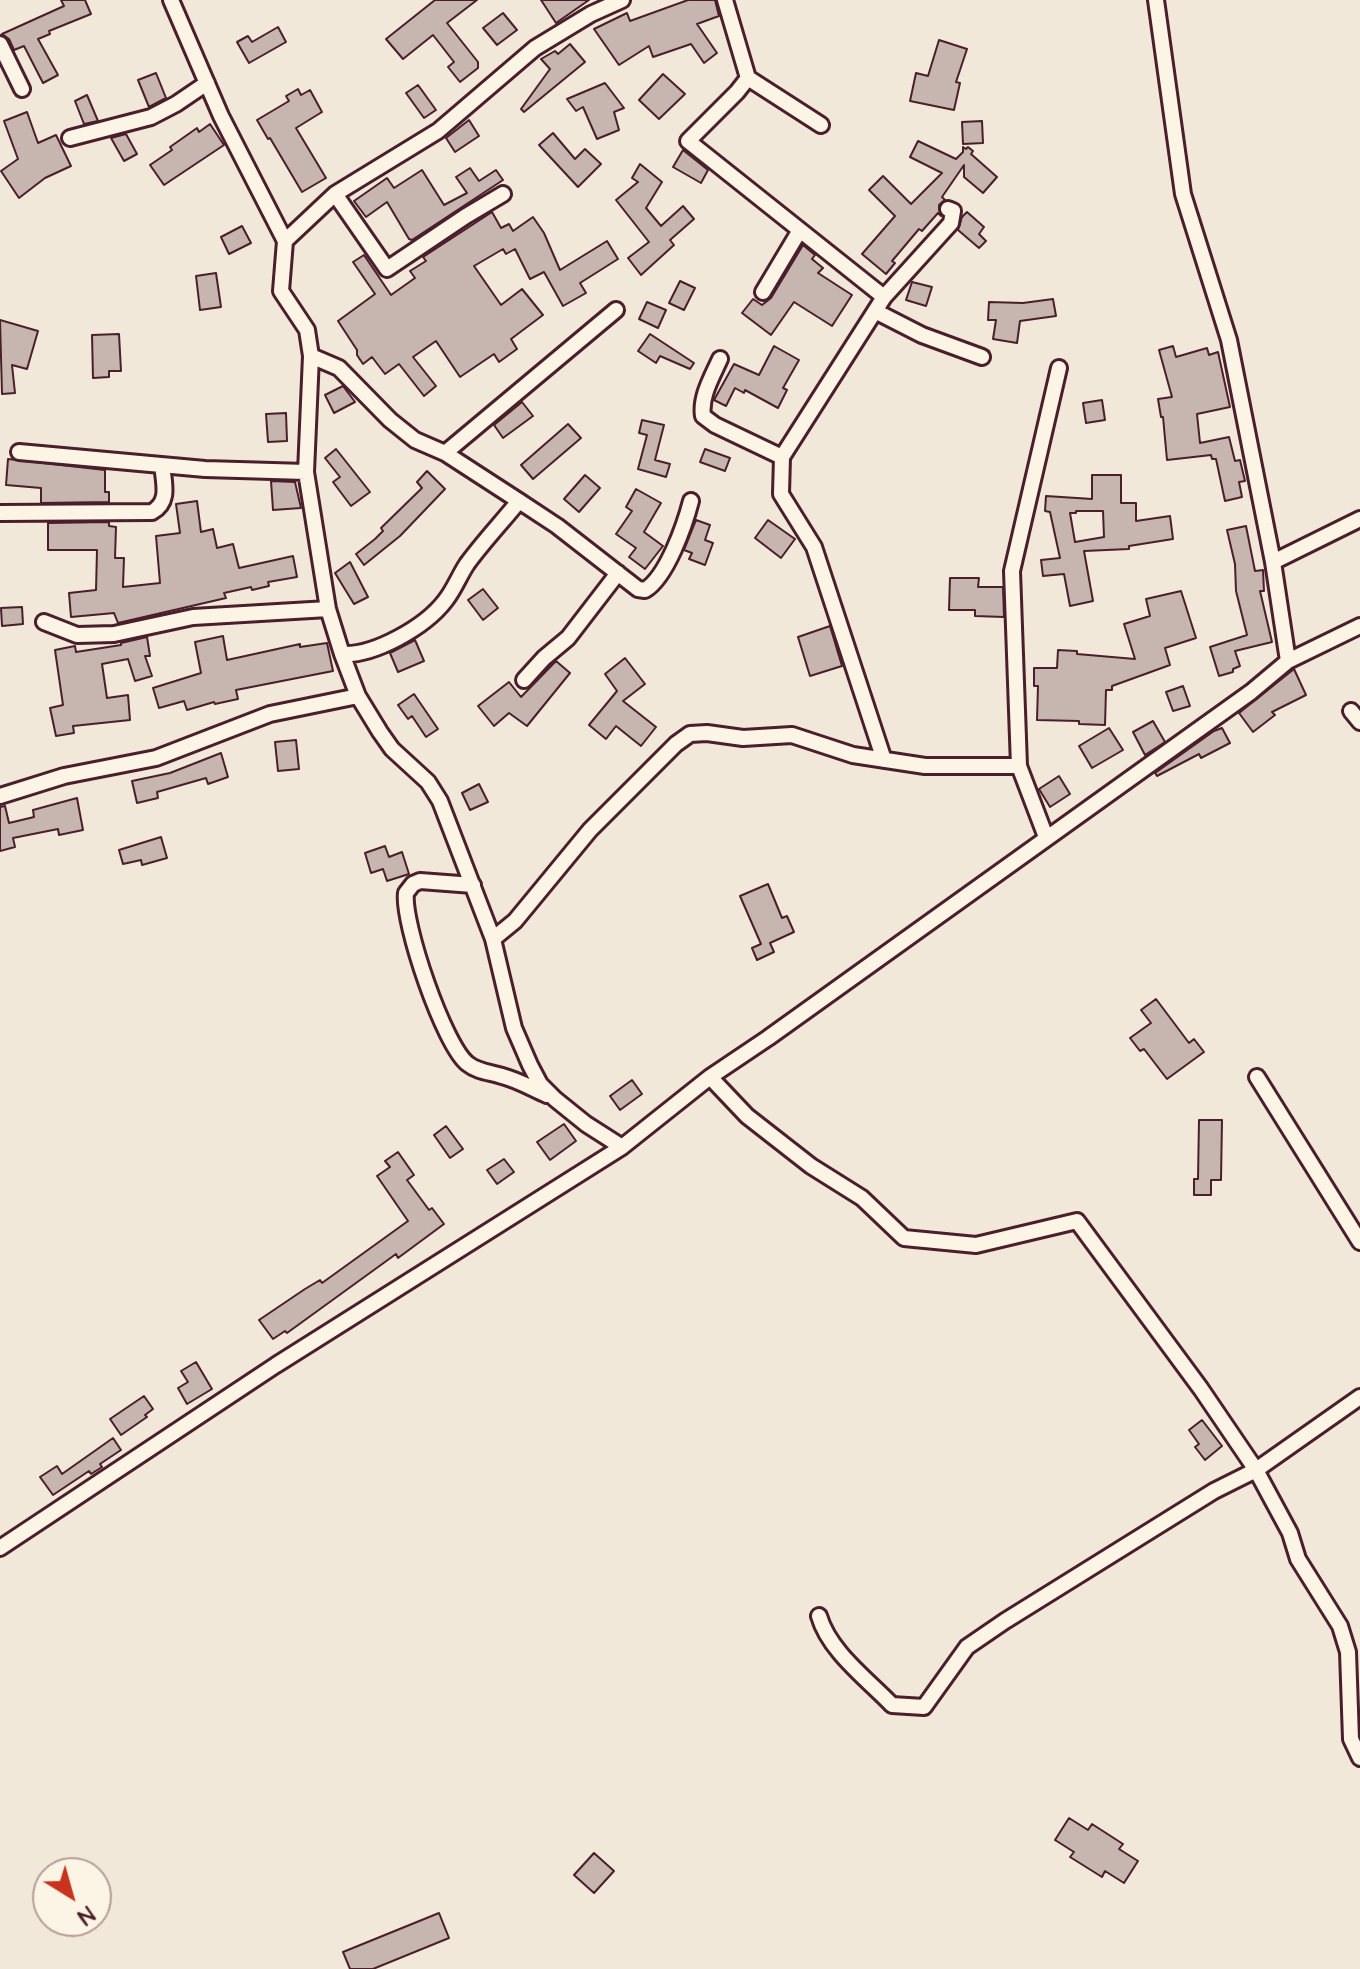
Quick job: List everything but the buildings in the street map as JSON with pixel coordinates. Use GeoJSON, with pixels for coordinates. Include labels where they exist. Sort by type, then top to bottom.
{"type":"FeatureCollection","features":[{"type":"Feature","properties":{"kind":"street"},"geometry":{"type":"LineString","coordinates":[[171,0],[242,160],[285,241],[281,291],[307,330],[311,356],[306,472],[328,609],[358,696],[392,749],[434,789],[493,939],[514,1028],[540,1084],[586,1124],[622,1147]]}},
{"type":"Feature","properties":{"kind":"street"},"geometry":{"type":"LineString","coordinates":[[285,241],[335,194],[438,131],[535,48],[591,14],[622,0]]}},
{"type":"Feature","properties":{"kind":"street"},"geometry":{"type":"LineString","coordinates":[[725,0],[748,78],[821,125]]}},
{"type":"Feature","properties":{"kind":"street"},"geometry":{"type":"LineString","coordinates":[[1156,0],[1183,194],[1229,340],[1273,562],[1288,661]]}},
{"type":"Feature","properties":{"kind":"street"},"geometry":{"type":"LineString","coordinates":[[0,44],[22,89]]}},
{"type":"Feature","properties":{"kind":"street"},"geometry":{"type":"LineString","coordinates":[[748,78],[688,141],[884,297]]}},
{"type":"Feature","properties":{"kind":"street"},"geometry":{"type":"LineString","coordinates":[[70,138],[151,117],[207,83]]}},
{"type":"Feature","properties":{"kind":"street"},"geometry":{"type":"LineString","coordinates":[[335,194],[387,269],[503,194]]}},
{"type":"Feature","properties":{"kind":"street"},"geometry":{"type":"LineString","coordinates":[[884,760],[814,547],[781,494],[782,457],[884,297],[951,223],[953,211],[948,209]]}},
{"type":"Feature","properties":{"kind":"street"},"geometry":{"type":"LineString","coordinates":[[763,292],[800,230]]}},
{"type":"Feature","properties":{"kind":"street"},"geometry":{"type":"LineString","coordinates":[[445,453],[616,310]]}},
{"type":"Feature","properties":{"kind":"street"},"geometry":{"type":"LineString","coordinates":[[875,311],[922,335],[982,357]]}},
{"type":"Feature","properties":{"kind":"street"},"geometry":{"type":"LineString","coordinates":[[311,356],[339,368],[390,420],[415,440],[445,453],[557,526],[638,589],[645,590],[652,586],[684,531],[691,501]]}},
{"type":"Feature","properties":{"kind":"street"},"geometry":{"type":"LineString","coordinates":[[720,359],[701,407],[703,416],[715,425],[782,457]]}},
{"type":"Feature","properties":{"kind":"street"},"geometry":{"type":"LineString","coordinates":[[1046,837],[1019,766],[1012,571],[1059,368]]}},
{"type":"Feature","properties":{"kind":"street"},"geometry":{"type":"LineString","coordinates":[[19,452],[260,472],[306,472]]}},
{"type":"Feature","properties":{"kind":"street"},"geometry":{"type":"LineString","coordinates":[[0,513],[152,512],[162,506],[165,499],[162,465]]}},
{"type":"Feature","properties":{"kind":"street"},"geometry":{"type":"LineString","coordinates":[[342,654],[354,655],[375,650],[434,614],[465,567],[519,501]]}},
{"type":"Feature","properties":{"kind":"street"},"geometry":{"type":"LineString","coordinates":[[1273,562],[1360,519]]}},
{"type":"Feature","properties":{"kind":"street"},"geometry":{"type":"LineString","coordinates":[[524,680],[568,638],[618,573]]}},
{"type":"Feature","properties":{"kind":"street"},"geometry":{"type":"LineString","coordinates":[[44,622],[77,635],[114,634],[193,617],[328,609]]}},
{"type":"Feature","properties":{"kind":"street"},"geometry":{"type":"LineString","coordinates":[[0,1548],[276,1365],[622,1147],[710,1077],[1251,692],[1288,661],[1360,626]]}},
{"type":"Feature","properties":{"kind":"street"},"geometry":{"type":"LineString","coordinates":[[0,796],[64,776],[156,758],[270,714],[358,696]]}},
{"type":"Feature","properties":{"kind":"street"},"geometry":{"type":"LineString","coordinates":[[493,939],[515,921],[590,830],[676,744],[690,734],[743,738],[792,735],[853,755],[925,766],[1019,766]]}},
{"type":"Feature","properties":{"kind":"street"},"geometry":{"type":"LineString","coordinates":[[473,885],[420,881],[406,893],[406,910],[439,1016],[449,1041],[465,1062],[555,1099]]}},
{"type":"Feature","properties":{"kind":"street"},"geometry":{"type":"LineString","coordinates":[[710,1077],[747,1116],[811,1166],[862,1198],[904,1238],[976,1245],[1077,1221],[1201,1389],[1256,1470],[1290,1533],[1298,1559],[1340,1626],[1348,1652],[1351,1739],[1360,1758]]}},
{"type":"Feature","properties":{"kind":"street"},"geometry":{"type":"LineString","coordinates":[[1257,1077],[1360,1242]]}},
{"type":"Feature","properties":{"kind":"street"},"geometry":{"type":"LineString","coordinates":[[819,1616],[823,1629],[843,1655],[892,1705],[924,1707],[967,1647],[1214,1491],[1256,1470],[1360,1397]]}}]}
